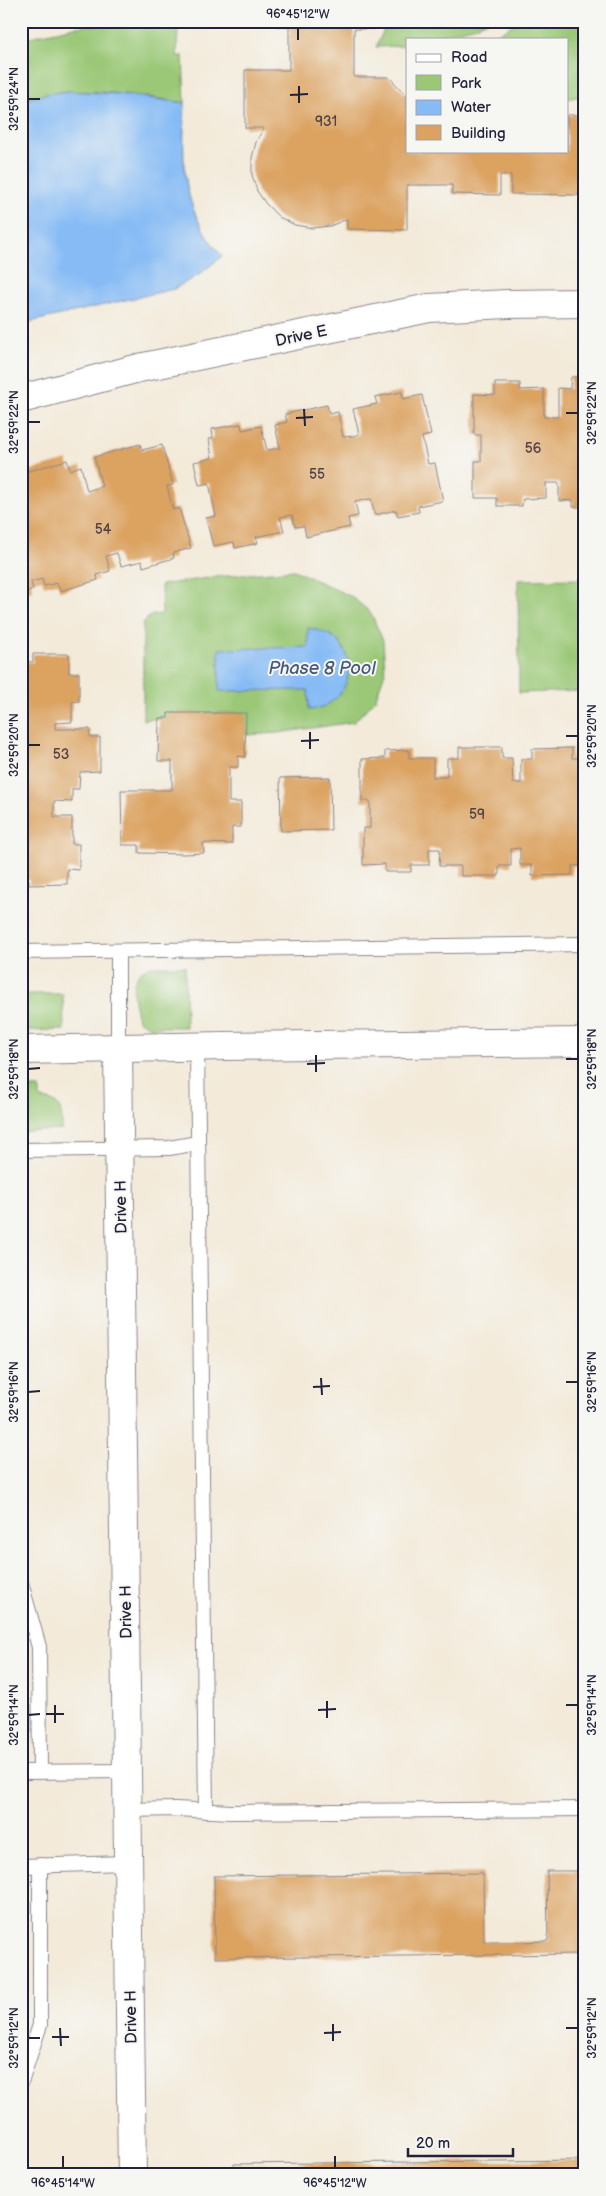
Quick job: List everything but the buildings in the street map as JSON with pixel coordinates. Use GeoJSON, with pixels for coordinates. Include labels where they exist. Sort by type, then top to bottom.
{"type":"FeatureCollection","features":[{"type":"Feature","properties":{"kind":"street","name":"Drive E"},"geometry":{"type":"LineString","coordinates":[[21,399],[139,368],[429,308],[498,304],[585,303]]}},
{"type":"Feature","properties":{"kind":"street"},"geometry":{"type":"LineString","coordinates":[[21,1050],[197,1046],[585,1042]]}},
{"type":"Feature","properties":{"kind":"street","name":"Drive H"},"geometry":{"type":"LineString","coordinates":[[118,1048],[132,2175]]}},
{"type":"Feature","properties":{"kind":"lane"},"geometry":{"type":"LineString","coordinates":[[21,952],[585,944]]}},
{"type":"Feature","properties":{"kind":"lane"},"geometry":{"type":"LineString","coordinates":[[118,951],[118,1048]]}},
{"type":"Feature","properties":{"kind":"lane"},"geometry":{"type":"LineString","coordinates":[[197,1046],[206,1811]]}},
{"type":"Feature","properties":{"kind":"lane"},"geometry":{"type":"LineString","coordinates":[[21,1150],[120,1150],[170,1148],[198,1143]]}},
{"type":"Feature","properties":{"kind":"lane"},"geometry":{"type":"LineString","coordinates":[[21,1583],[39,1647],[40,1772]]}},
{"type":"Feature","properties":{"kind":"lane"},"geometry":{"type":"LineString","coordinates":[[21,1772],[127,1771]]}},
{"type":"Feature","properties":{"kind":"lane"},"geometry":{"type":"LineString","coordinates":[[127,1810],[585,1809]]}},
{"type":"Feature","properties":{"kind":"lane"},"geometry":{"type":"LineString","coordinates":[[21,1866],[128,1863]]}},
{"type":"Feature","properties":{"kind":"lane"},"geometry":{"type":"LineString","coordinates":[[21,2082],[40,2025],[40,1865]]}},
{"type":"Feature","properties":{"kind":"green space"},"geometry":{"type":"Polygon","coordinates":[[[381,21],[488,21],[474,27],[447,33],[438,38],[406,38],[406,46],[376,47],[385,27],[381,21]]]}},
{"type":"Feature","properties":{"kind":"green space"},"geometry":{"type":"Polygon","coordinates":[[[518,21],[585,21],[585,98],[568,99],[568,38],[492,38],[518,21]]]}},
{"type":"Feature","properties":{"kind":"green space"},"geometry":{"type":"Polygon","coordinates":[[[113,23],[178,24],[177,56],[183,56],[185,103],[103,92],[62,93],[21,101],[21,39],[74,27],[113,23]]]}},
{"type":"Feature","properties":{"kind":"green space"},"geometry":{"type":"Polygon","coordinates":[[[294,570],[352,597],[371,613],[383,641],[385,672],[375,700],[354,722],[278,733],[246,735],[245,713],[169,713],[168,718],[143,720],[143,623],[151,615],[162,614],[161,585],[214,577],[294,570]]]}},
{"type":"Feature","properties":{"kind":"green space"},"geometry":{"type":"Polygon","coordinates":[[[582,579],[584,691],[519,693],[518,580],[582,579]]]}},
{"type":"Feature","properties":{"kind":"green space"},"geometry":{"type":"Polygon","coordinates":[[[152,966],[185,966],[186,1027],[150,1027],[138,1020],[133,988],[138,974],[152,966]]]}},
{"type":"Feature","properties":{"kind":"green space"},"geometry":{"type":"Polygon","coordinates":[[[21,994],[63,994],[64,1030],[21,1031],[21,994]]]}},
{"type":"Feature","properties":{"kind":"green space"},"geometry":{"type":"Polygon","coordinates":[[[21,1088],[40,1088],[40,1099],[57,1104],[62,1117],[62,1130],[22,1132],[21,1088]]]}},
{"type":"Feature","properties":{"kind":"water"},"geometry":{"type":"Polygon","coordinates":[[[69,91],[120,94],[185,103],[184,165],[191,202],[208,238],[222,256],[199,275],[174,289],[21,324],[21,101],[45,94],[69,91]]]}},
{"type":"Feature","properties":{"kind":"water","name":"Phase 8 Pool"},"geometry":{"type":"Polygon","coordinates":[[[308,628],[324,632],[337,640],[348,662],[346,684],[332,702],[309,710],[308,690],[219,691],[219,649],[308,647],[308,628]]]}}]}
